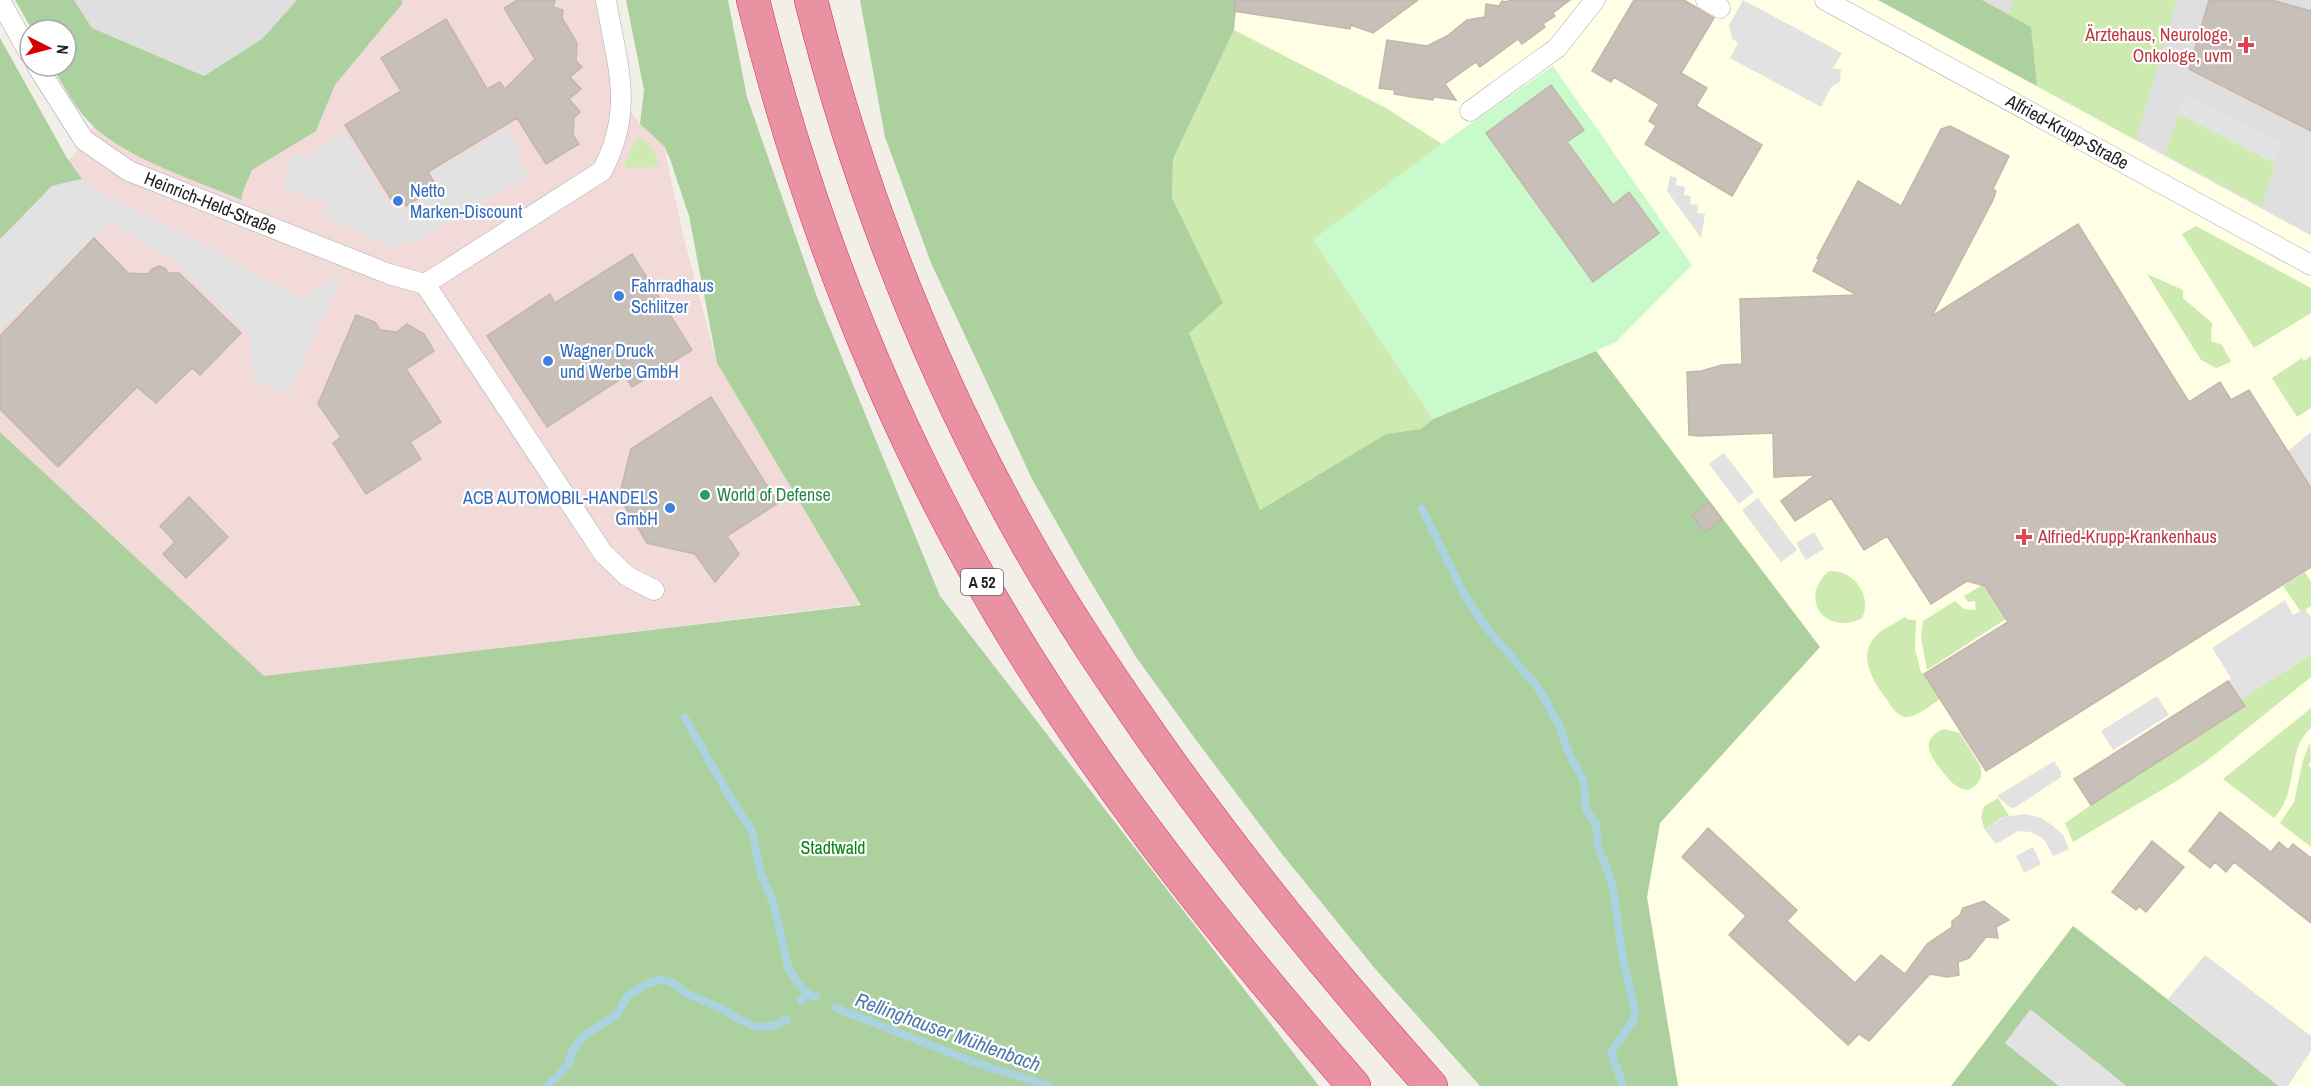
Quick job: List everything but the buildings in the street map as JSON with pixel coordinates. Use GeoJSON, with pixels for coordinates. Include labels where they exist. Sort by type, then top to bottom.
{"type":"FeatureCollection","features":[{"type":"Feature","properties":{"kind":"highway","name":"A 52"},"geometry":{"type":"LineString","coordinates":[[753,0],[789,131],[830,255],[897,415],[975,570],[1043,682],[1120,795],[1239,950],[1354,1086]]}},
{"type":"Feature","properties":{"kind":"highway"},"geometry":{"type":"LineString","coordinates":[[811,0],[840,107],[888,248],[958,407],[1029,546],[1112,680],[1206,814],[1312,949],[1431,1086]]}},
{"type":"Feature","properties":{"kind":"street"},"geometry":{"type":"LineString","coordinates":[[606,0],[623,97],[617,136],[611,155],[602,171],[425,284],[603,553],[627,576],[654,590]]}},
{"type":"Feature","properties":{"kind":"street"},"geometry":{"type":"LineString","coordinates":[[1470,111],[1557,48],[1595,0]]}},
{"type":"Feature","properties":{"kind":"street","name":"Alfried-Krupp-Straße"},"geometry":{"type":"LineString","coordinates":[[1825,0],[2311,265]]}},
{"type":"Feature","properties":{"kind":"street"},"geometry":{"type":"LineString","coordinates":[[0,1],[18,33]]}},
{"type":"Feature","properties":{"kind":"street","name":"Heinrich-Held-Straße"},"geometry":{"type":"LineString","coordinates":[[45,78],[84,140],[129,171],[389,274],[425,284]]}},
{"type":"Feature","properties":{"kind":"shaded area"},"geometry":{"type":"Polygon","coordinates":[[[74,0],[297,0],[262,39],[204,76],[92,28],[74,0]]]}},
{"type":"Feature","properties":{"kind":"shaded area"},"geometry":{"type":"Polygon","coordinates":[[[402,0],[603,0],[621,98],[640,124],[664,146],[683,235],[717,363],[861,604],[262,677],[0,432],[0,235],[79,149],[93,126],[127,151],[242,194],[252,170],[316,131],[335,85],[402,4],[402,0]]]}},
{"type":"Feature","properties":{"kind":"shaded area","name":"Alfried-Krupp-Krankenhaus"},"geometry":{"type":"Polygon","coordinates":[[[1237,0],[1878,0],[2311,236],[2311,1086],[2279,1086],[2074,926],[1951,1086],[1678,1086],[1647,897],[1660,823],[1820,647],[1596,351],[1616,342],[1553,66],[1442,144],[1386,108],[1234,30],[1237,0]]]}},
{"type":"Feature","properties":{"kind":"shaded area"},"geometry":{"type":"Polygon","coordinates":[[[1743,0],[1842,53],[1833,68],[1841,70],[1840,82],[1831,87],[1821,107],[1730,58],[1738,43],[1732,38],[1729,25],[1743,0]]]}},
{"type":"Feature","properties":{"kind":"shaded area"},"geometry":{"type":"Polygon","coordinates":[[[1982,0],[2311,0],[2311,235],[2037,86],[2031,27],[1982,0]]]}},
{"type":"Feature","properties":{"kind":"shaded area"},"geometry":{"type":"Polygon","coordinates":[[[2187,95],[2281,143],[2275,163],[2178,114],[2180,101],[2187,95]]]}},
{"type":"Feature","properties":{"kind":"shaded area"},"geometry":{"type":"Polygon","coordinates":[[[508,128],[519,148],[520,162],[528,176],[424,237],[396,248],[323,216],[328,199],[321,201],[282,188],[292,153],[307,158],[344,131],[392,209],[406,209],[438,188],[430,173],[508,128]]]}},
{"type":"Feature","properties":{"kind":"shaded area"},"geometry":{"type":"Polygon","coordinates":[[[1670,176],[1677,178],[1676,185],[1685,187],[1684,195],[1691,196],[1690,204],[1698,205],[1697,213],[1705,214],[1701,238],[1667,191],[1670,176]]]}},
{"type":"Feature","properties":{"kind":"shaded area"},"geometry":{"type":"Polygon","coordinates":[[[82,179],[99,193],[204,245],[302,299],[344,271],[289,393],[253,379],[251,338],[173,260],[110,222],[0,330],[0,241],[52,186],[82,179]]]}},
{"type":"Feature","properties":{"kind":"shaded area"},"geometry":{"type":"Polygon","coordinates":[[[2311,432],[2311,488],[2288,451],[2311,432]]]}},
{"type":"Feature","properties":{"kind":"shaded area"},"geometry":{"type":"Polygon","coordinates":[[[1724,453],[1754,492],[1739,504],[1709,464],[1724,453]]]}},
{"type":"Feature","properties":{"kind":"shaded area"},"geometry":{"type":"Polygon","coordinates":[[[1758,498],[1797,550],[1781,562],[1742,510],[1758,498]]]}},
{"type":"Feature","properties":{"kind":"shaded area"},"geometry":{"type":"Polygon","coordinates":[[[1814,532],[1824,549],[1806,560],[1796,543],[1814,532]]]}},
{"type":"Feature","properties":{"kind":"shaded area"},"geometry":{"type":"Polygon","coordinates":[[[2285,600],[2293,615],[2305,609],[2311,618],[2311,654],[2240,700],[2228,681],[2231,678],[2212,648],[2285,600]]]}},
{"type":"Feature","properties":{"kind":"shaded area"},"geometry":{"type":"Polygon","coordinates":[[[2157,696],[2169,715],[2113,750],[2101,731],[2157,696]]]}},
{"type":"Feature","properties":{"kind":"shaded area"},"geometry":{"type":"Polygon","coordinates":[[[2054,761],[2061,772],[2061,777],[2016,807],[2008,806],[1997,796],[2054,761]]]}},
{"type":"Feature","properties":{"kind":"shaded area"},"geometry":{"type":"Polygon","coordinates":[[[2026,814],[2041,818],[2052,825],[2063,835],[2069,849],[2053,856],[2046,842],[2039,836],[2031,832],[2018,831],[1996,844],[1985,830],[2004,817],[2026,814]]]}},
{"type":"Feature","properties":{"kind":"shaded area"},"geometry":{"type":"Polygon","coordinates":[[[2033,847],[2041,864],[2024,873],[2016,856],[2033,847]]]}},
{"type":"Feature","properties":{"kind":"shaded area"},"geometry":{"type":"Polygon","coordinates":[[[2205,955],[2311,1036],[2311,1051],[2288,1086],[2276,1084],[2168,999],[2205,955]]]}},
{"type":"Feature","properties":{"kind":"shaded area"},"geometry":{"type":"Polygon","coordinates":[[[2030,1010],[2126,1086],[2059,1086],[2005,1043],[2030,1010]]]}},
{"type":"Feature","properties":{"kind":"green space"},"geometry":{"type":"Polygon","coordinates":[[[15,0],[74,0],[92,28],[204,76],[262,39],[297,0],[402,0],[402,4],[335,85],[316,131],[252,170],[242,194],[242,200],[145,160],[109,139],[94,127],[76,106],[59,78],[78,78],[78,18],[25,18],[15,0]]]}},
{"type":"Feature","properties":{"kind":"green space","name":"Stadtwald"},"geometry":{"type":"Polygon","coordinates":[[[626,0],[728,0],[747,97],[817,297],[940,596],[1319,1086],[0,1086],[0,432],[264,676],[861,605],[717,363],[689,216],[664,146],[640,124],[644,90],[626,0]]]}},
{"type":"Feature","properties":{"kind":"green space"},"geometry":{"type":"Polygon","coordinates":[[[860,0],[1237,0],[1234,30],[1173,159],[1172,198],[1223,303],[1189,333],[1260,510],[1386,434],[1421,429],[1433,419],[1596,351],[1820,647],[1660,823],[1647,897],[1678,1086],[1480,1086],[1377,971],[1282,854],[1196,740],[1136,657],[1032,479],[931,263],[885,137],[860,0]]]}},
{"type":"Feature","properties":{"kind":"green space"},"geometry":{"type":"Polygon","coordinates":[[[1878,0],[1982,0],[2031,27],[2037,86],[1878,0]]]}},
{"type":"Feature","properties":{"kind":"green space"},"geometry":{"type":"Polygon","coordinates":[[[2013,0],[2177,0],[2136,140],[2037,86],[2031,27],[2009,15],[2013,0]]]}},
{"type":"Feature","properties":{"kind":"green space"},"geometry":{"type":"Polygon","coordinates":[[[1234,30],[1386,108],[1442,144],[1313,240],[1433,419],[1421,429],[1386,434],[1260,510],[1188,333],[1172,198],[1173,159],[1234,30]]]}},
{"type":"Feature","properties":{"kind":"green space"},"geometry":{"type":"Polygon","coordinates":[[[0,38],[18,70],[18,78],[22,78],[67,158],[82,179],[52,186],[0,239],[0,38]]]}},
{"type":"Feature","properties":{"kind":"green space"},"geometry":{"type":"Polygon","coordinates":[[[1553,66],[1692,265],[1616,342],[1433,419],[1313,240],[1442,144],[1553,66]]]}},
{"type":"Feature","properties":{"kind":"green space"},"geometry":{"type":"Polygon","coordinates":[[[2178,114],[2275,163],[2262,207],[2165,155],[2178,114]]]}},
{"type":"Feature","properties":{"kind":"green space"},"geometry":{"type":"Polygon","coordinates":[[[638,138],[652,148],[659,164],[653,167],[624,168],[635,140],[638,138]]]}},
{"type":"Feature","properties":{"kind":"green space"},"geometry":{"type":"Polygon","coordinates":[[[2196,226],[2311,288],[2311,313],[2254,348],[2182,234],[2196,226]]]}},
{"type":"Feature","properties":{"kind":"green space"},"geometry":{"type":"Polygon","coordinates":[[[2147,274],[2183,290],[2183,298],[2212,323],[2211,341],[2222,345],[2231,362],[2216,368],[2201,360],[2147,274]]]}},
{"type":"Feature","properties":{"kind":"green space"},"geometry":{"type":"Polygon","coordinates":[[[2311,356],[2311,408],[2297,417],[2272,378],[2302,358],[2304,361],[2311,356]]]}},
{"type":"Feature","properties":{"kind":"green space"},"geometry":{"type":"Polygon","coordinates":[[[1829,571],[1846,574],[1859,585],[1865,601],[1862,618],[1848,623],[1836,622],[1827,618],[1820,611],[1816,602],[1816,592],[1820,581],[1829,571]]]}},
{"type":"Feature","properties":{"kind":"green space"},"geometry":{"type":"Polygon","coordinates":[[[2305,572],[2311,582],[2311,606],[2301,612],[2283,586],[2305,572]]]}},
{"type":"Feature","properties":{"kind":"green space"},"geometry":{"type":"Polygon","coordinates":[[[1984,584],[2006,619],[1927,670],[1921,638],[1923,621],[1955,601],[1964,609],[1976,610],[1975,601],[1968,602],[1964,596],[1984,584]]]}},
{"type":"Feature","properties":{"kind":"green space"},"geometry":{"type":"Polygon","coordinates":[[[1905,617],[1909,620],[1916,620],[1915,650],[1921,672],[1940,699],[1908,717],[1901,716],[1891,706],[1871,674],[1867,658],[1871,642],[1878,634],[1905,617]]]}},
{"type":"Feature","properties":{"kind":"green space"},"geometry":{"type":"Polygon","coordinates":[[[2311,654],[2311,677],[2208,760],[2073,842],[2065,823],[2244,707],[2240,700],[2311,654]]]}},
{"type":"Feature","properties":{"kind":"green space"},"geometry":{"type":"Polygon","coordinates":[[[2311,708],[2311,728],[2303,737],[2298,748],[2287,796],[2274,818],[2223,779],[2311,708]]]}},
{"type":"Feature","properties":{"kind":"green space"},"geometry":{"type":"Polygon","coordinates":[[[1944,729],[1960,733],[1981,768],[1980,779],[1968,790],[1951,782],[1930,751],[1932,737],[1944,729]]]}},
{"type":"Feature","properties":{"kind":"green space"},"geometry":{"type":"Polygon","coordinates":[[[2310,742],[2311,761],[2308,765],[2311,768],[2311,847],[2280,823],[2294,802],[2303,760],[2310,742]]]}},
{"type":"Feature","properties":{"kind":"green space"},"geometry":{"type":"Polygon","coordinates":[[[1998,798],[2009,816],[2001,818],[1985,830],[1981,818],[1984,806],[1998,798]]]}},
{"type":"Feature","properties":{"kind":"green space"},"geometry":{"type":"Polygon","coordinates":[[[2073,926],[2279,1086],[2126,1086],[2031,1010],[2005,1043],[2059,1086],[1951,1086],[2073,926]]]}},
{"type":"Feature","properties":{"kind":"waterway"},"geometry":{"type":"LineString","coordinates":[[1422,509],[1465,596],[1485,626],[1539,689],[1561,729],[1566,747],[1584,782],[1586,810],[1596,824],[1598,846],[1612,883],[1623,959],[1635,1011],[1633,1021],[1611,1052],[1623,1086]]}},
{"type":"Feature","properties":{"kind":"waterway","name":"Rellinghauser Mühlenbach"},"geometry":{"type":"LineString","coordinates":[[685,718],[732,801],[752,831],[761,874],[774,905],[788,967],[797,983],[808,993]]}},
{"type":"Feature","properties":{"kind":"waterway"},"geometry":{"type":"LineString","coordinates":[[547,1086],[569,1063],[572,1051],[584,1036],[618,1014],[628,995],[653,982],[670,981],[686,993],[752,1026],[768,1027],[787,1019]]}},
{"type":"Feature","properties":{"kind":"waterway","name":"Rellinghauser Mühlenbach"},"geometry":{"type":"LineString","coordinates":[[801,1001],[808,993],[816,997]]}},
{"type":"Feature","properties":{"kind":"waterway","name":"Rellinghauser Mühlenbach"},"geometry":{"type":"LineString","coordinates":[[836,1008],[976,1063],[1049,1086]]}},
{"type":"Feature","properties":{"kind":"place","name":"Ärztehaus, Neurologe, Onkologe, uvm"},"geometry":{"type":"Point","coordinates":[2246,45]}},
{"type":"Feature","properties":{"kind":"place","name":"Netto Marken-Discount"},"geometry":{"type":"Point","coordinates":[398,201]}},
{"type":"Feature","properties":{"kind":"place","name":"Fahrradhaus Schlitzer"},"geometry":{"type":"Point","coordinates":[619,296]}},
{"type":"Feature","properties":{"kind":"place","name":"Wagner Druck und Werbe GmbH"},"geometry":{"type":"Point","coordinates":[548,361]}},
{"type":"Feature","properties":{"kind":"place","name":"World of Defense"},"geometry":{"type":"Point","coordinates":[705,495]}},
{"type":"Feature","properties":{"kind":"place","name":"ACB AUTOMOBIL-HANDELS GmbH"},"geometry":{"type":"Point","coordinates":[670,508]}},
{"type":"Feature","properties":{"kind":"place","name":"Alfried-Krupp-Krankenhaus"},"geometry":{"type":"Point","coordinates":[2024,537]}}]}
